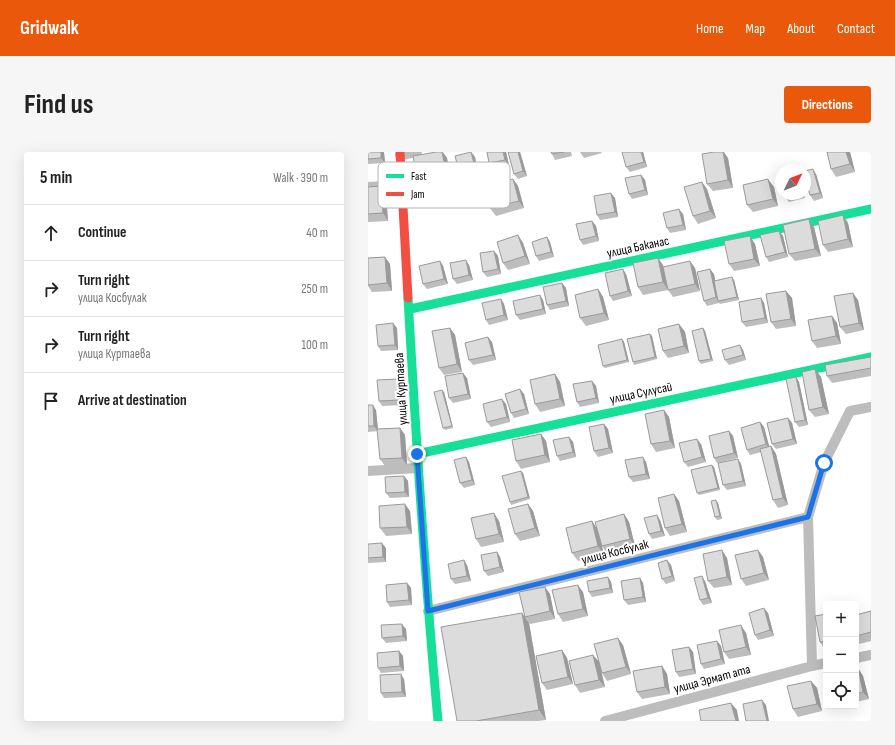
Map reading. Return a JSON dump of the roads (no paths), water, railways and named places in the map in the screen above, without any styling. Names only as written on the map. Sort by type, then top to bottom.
[{"type":"street","points":[[400,153],[417,152]]},
{"type":"street","points":[[368,186],[378,186]]},
{"type":"street","name":"улица Куртаева","points":[[403,208],[410,309],[417,454],[428,611],[438,721]]},
{"type":"street","name":"улица Баканас","points":[[410,309],[871,209]]},
{"type":"street","name":"улица Сулусай","points":[[417,454],[871,357]]},
{"type":"street","points":[[812,666],[808,517],[824,463],[850,411],[871,407]]},
{"type":"street","points":[[368,471],[418,468]]},
{"type":"street","name":"улица Косбулак","points":[[428,611],[808,517]]},
{"type":"street","points":[[859,657],[871,655]]},
{"type":"street","name":"улица Эрмат ата","points":[[605,721],[823,664]]}]
